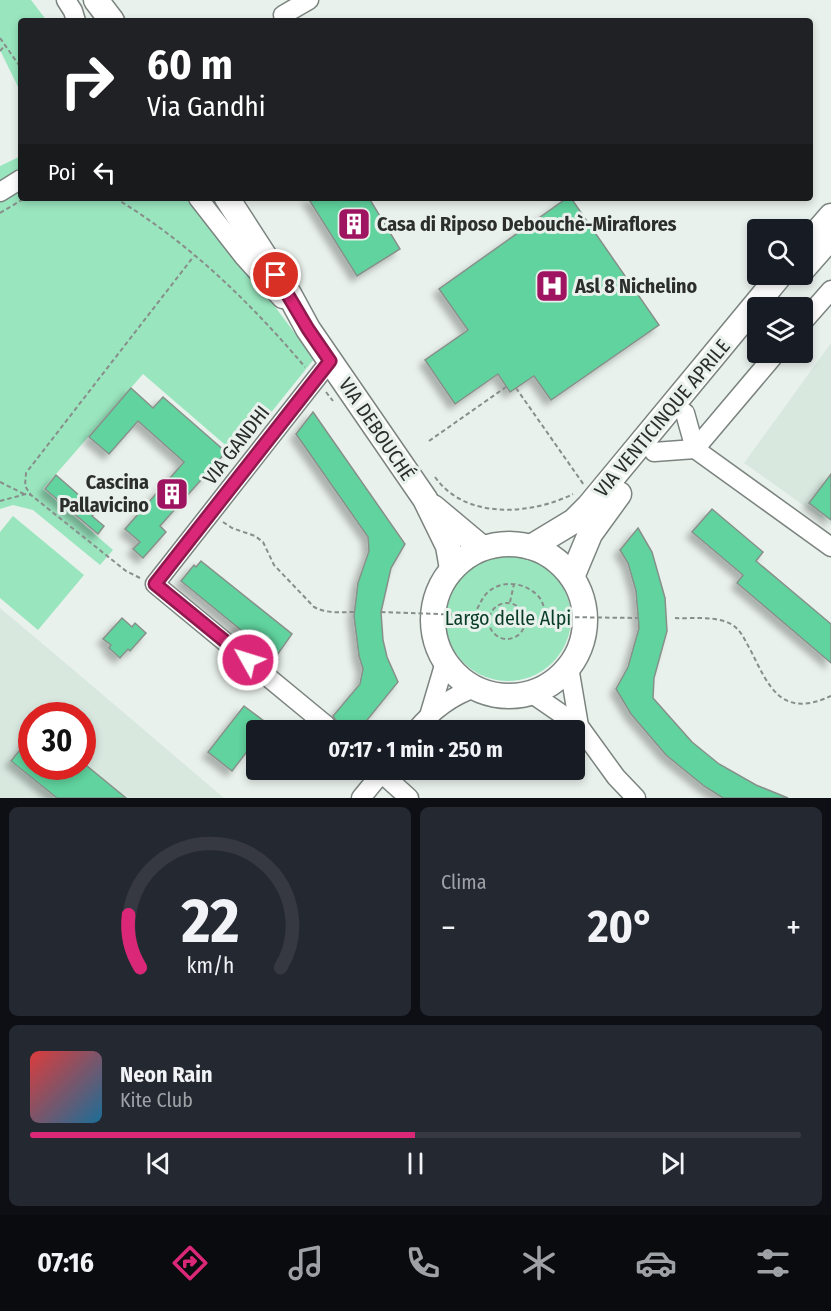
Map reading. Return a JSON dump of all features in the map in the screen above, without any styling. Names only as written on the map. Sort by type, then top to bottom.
[{"type":"main road","points":[[79,0],[90,18]]},
{"type":"main road","points":[[96,0],[110,18]]},
{"type":"main road","name":"VIA DEBOUCHÉ","points":[[216,201],[282,299],[308,329]]},
{"type":"main road","name":"VIA DEBOUCHÉ","points":[[229,201],[289,294],[308,329],[323,370],[425,499],[482,548]]},
{"type":"main road","points":[[813,236],[831,216]]},
{"type":"main road","points":[[813,257],[831,237]]},
{"type":"main road","name":"VIA VENTICINQUE APRILE","points":[[531,547],[574,521],[589,507],[772,285]]},
{"type":"main road","points":[[781,297],[790,285]]},
{"type":"main road","name":"VIA VENTICINQUE APRILE","points":[[572,577],[590,534],[747,338]]},
{"type":"main road","name":"VIA DEBOUCHÉ","points":[[425,499],[448,546],[452,569]]},
{"type":"main road","points":[[511,544],[531,547],[553,557],[572,577],[581,596],[585,621],[581,645],[568,667],[552,683],[531,693],[506,696],[482,691],[460,679],[445,662],[435,638],[433,613],[439,590],[452,569],[471,552],[511,544]]},
{"type":"street","points":[[66,0],[74,11],[75,18]]},
{"type":"street","points":[[282,18],[309,0]]},
{"type":"street","points":[[0,192],[18,181]]},
{"type":"street","points":[[200,201],[244,257],[282,299]]},
{"type":"street","points":[[813,310],[831,290]]},
{"type":"street","points":[[768,363],[695,448],[831,547]]},
{"type":"street","name":"VIA GANDHI","points":[[155,584],[323,370]]},
{"type":"street","name":"VIA VENTICINQUE APRILE","points":[[654,452],[695,448],[686,413]]},
{"type":"street","points":[[155,584],[320,720]]},
{"type":"street","points":[[429,716],[445,662]]},
{"type":"street","points":[[568,667],[578,720]]},
{"type":"street","points":[[426,720],[453,698],[476,688]]},
{"type":"street","points":[[531,693],[570,720]]},
{"type":"street","points":[[585,734],[616,777],[636,798]]},
{"type":"street","points":[[361,798],[374,780]]},
{"type":"street","points":[[390,780],[409,798]]},
{"type":"path","points":[[0,38],[18,64]]},
{"type":"path","points":[[0,51],[5,45]]},
{"type":"path","points":[[0,213],[20,201]]},
{"type":"path","points":[[120,201],[168,232],[261,319],[323,370],[334,402]]},
{"type":"path","points":[[155,584],[126,571],[31,495],[25,486],[26,474],[194,256]]},
{"type":"path","points":[[429,441],[506,387]]},
{"type":"path","points":[[432,473],[438,482],[454,495],[473,504],[500,510],[545,504],[586,487],[516,388]]},
{"type":"path","points":[[0,482],[31,495]]},
{"type":"path","points":[[0,501],[26,494]]},
{"type":"path","points":[[211,513],[232,528],[255,536],[263,542],[274,565],[314,607],[321,611],[355,612]]},
{"type":"path","points":[[510,603],[514,584]]},
{"type":"path","points":[[381,612],[474,614],[489,591],[502,585],[514,584],[528,588],[540,598],[550,618],[638,618]]},
{"type":"path","points":[[510,603],[519,607],[524,614],[525,624],[522,632],[514,638],[505,639],[496,635],[490,628],[489,619],[493,610],[501,604],[510,603]]},
{"type":"path","points":[[675,618],[713,620],[733,625],[742,635],[772,690],[787,700],[804,704],[831,696]]},
{"type":"shaded area","points":[[831,343],[831,525],[744,463]]},
{"type":"shaded area","points":[[0,608],[224,798],[0,798]]},
{"type":"green space","points":[[0,0],[31,0],[45,18],[18,18],[18,87],[0,50]]},
{"type":"green space","points":[[18,157],[18,172],[0,182],[0,166]]},
{"type":"green space","points":[[18,189],[18,201],[196,201],[314,359],[237,455],[143,374],[43,489],[113,550],[100,565],[33,510],[13,505],[0,509],[0,200]]},
{"type":"green space","points":[[13,516],[84,575],[38,630],[0,598],[0,532]]},
{"type":"green space","name":"Largo delle Alpi","points":[[508,555],[532,560],[552,574],[566,594],[571,618],[566,642],[552,662],[532,676],[508,681],[484,676],[464,662],[450,642],[445,618],[450,594],[464,574],[484,560]]},
{"type":"building","name":"Casa di Riposo Debouchè-Miraflores","points":[[310,201],[371,201],[400,249],[357,276]]},
{"type":"building","name":"Asl 8 Nichelino","points":[[563,201],[573,201],[659,325],[551,400],[534,376],[510,392],[498,374],[455,404],[425,360],[468,330],[439,289]]},
{"type":"building","name":"Cascina Pallavicino","points":[[131,388],[153,408],[163,397],[226,452],[160,526],[166,532],[143,558],[133,549],[140,542],[125,529],[184,462],[138,421],[109,454],[89,437]]},
{"type":"building","points":[[313,412],[405,544],[391,568],[381,612],[387,657],[398,682],[367,720],[336,720],[333,716],[360,684],[363,669],[354,616],[358,583],[369,551],[368,537],[296,434]]},
{"type":"building","points":[[831,474],[831,520],[809,503]]},
{"type":"building","points":[[56,475],[97,511],[92,516],[104,526],[98,534],[45,489]]},
{"type":"building","points":[[712,509],[763,552],[756,561],[831,624],[831,663],[737,583],[743,575],[692,532]]},
{"type":"building","points":[[638,528],[652,552],[665,598],[667,631],[654,678],[653,698],[692,742],[719,764],[756,785],[788,798],[723,798],[704,786],[666,755],[631,714],[616,689],[628,667],[639,628],[636,591],[628,563],[620,550]]},
{"type":"building","points":[[201,561],[292,634],[275,658],[181,581],[194,565],[196,567]]},
{"type":"building","points":[[122,618],[132,627],[135,623],[146,633],[130,651],[128,649],[120,658],[109,648],[111,645],[103,639]]},
{"type":"building","points":[[244,706],[263,720],[246,720],[246,753],[232,771],[208,752]]},
{"type":"building","points":[[18,752],[18,767],[11,761]]},
{"type":"building","points":[[96,773],[126,798],[57,798],[35,780],[96,780]]},
{"type":"place","name":"Casa di Riposo Debouchè-Miraflores","points":[[354,224]]},
{"type":"place","name":"Asl 8 Nichelino","points":[[552,286]]},
{"type":"place","name":"Cascina Pallavicino","points":[[172,494]]},
{"type":"route","points":[[248,660],[155,584],[330,361],[276,275]]}]
